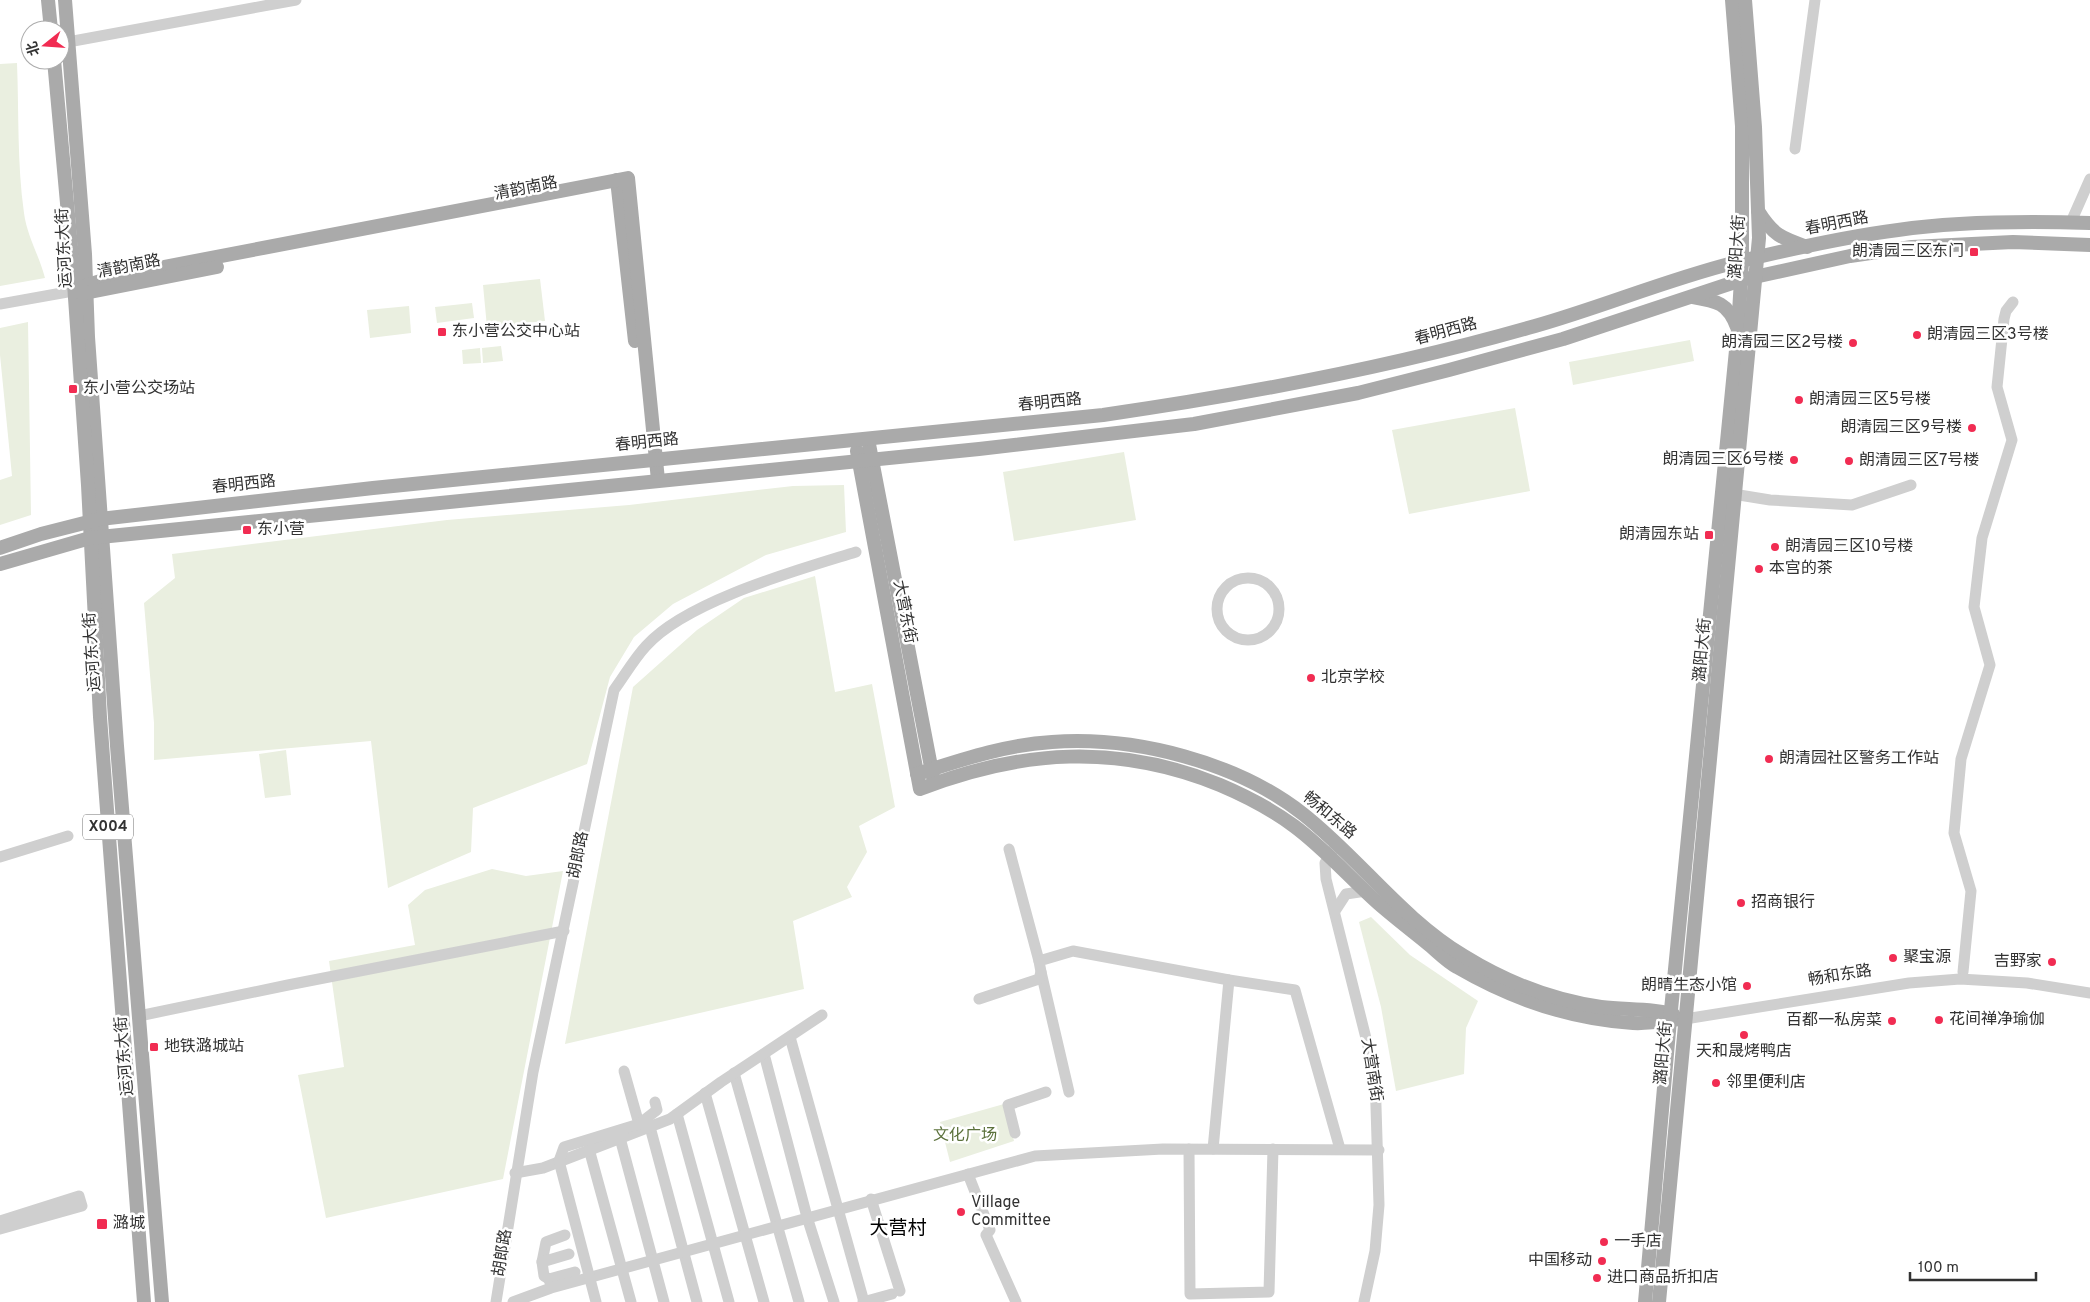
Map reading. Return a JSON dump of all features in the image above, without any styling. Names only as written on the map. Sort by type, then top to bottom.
[{"type":"main road","points":[[48,0],[50,20]]},
{"type":"main road","name":"运河东大街","points":[[65,0],[66,20]]},
{"type":"main road","name":"潞阳大街","points":[[1659,1302],[1734,494],[1748,279],[1749,260],[1742,126],[1732,0]]},
{"type":"main road","name":"潞阳大街","points":[[1745,0],[1755,127],[1759,238],[1749,260]]},
{"type":"main road","name":"运河东大街","points":[[70,67],[85,254],[81,289]]},
{"type":"main road","name":"运河东大街","points":[[55,70],[81,289],[96,537],[102,736],[144,1302]]},
{"type":"main road","name":"清韵南路","points":[[81,289],[117,276],[622,185],[654,480]]},
{"type":"main road","points":[[1758,211],[1769,228],[1777,236],[1808,248]]},
{"type":"main road","name":"春明西路","points":[[0,548],[95,520],[652,460],[1103,415],[1285,386],[1391,364],[1536,326],[1703,272],[1749,260],[1896,230],[1967,223],[2090,223]]},
{"type":"main road","name":"春明西路","points":[[0,564],[96,537],[979,449],[1194,424],[1358,393],[1562,339],[1748,279],[1850,256],[1912,247],[2013,242],[2090,245]]},
{"type":"main road","points":[[1675,302],[1684,291],[1706,285],[1708,279],[1703,272]]},
{"type":"main road","name":"潞阳大街","points":[[1645,1302],[1670,1017],[1738,330],[1748,279]]},
{"type":"main road","points":[[1690,297],[1711,300],[1730,310],[1738,330]]},
{"type":"main road","name":"大营东街","points":[[862,440],[920,789]]},
{"type":"main road","name":"大营东街","points":[[865,459],[933,777]]},
{"type":"main road","name":"运河东大街","points":[[96,537],[139,1016],[162,1302]]},
{"type":"main road","name":"畅和东路","points":[[917,774],[933,777],[962,773],[1005,763],[1081,755],[1133,759],[1197,776],[1249,797],[1333,851],[1419,923],[1462,955],[1513,983],[1555,997],[1685,1019]]},
{"type":"main road","name":"畅和东路","points":[[920,789],[933,777]]},
{"type":"main road","name":"畅和东路","points":[[1333,851],[1366,891],[1456,966],[1518,997],[1580,1017],[1635,1023],[1670,1017]]},
{"type":"street","points":[[70,42],[296,0]]},
{"type":"street","points":[[1795,149],[1815,0]]},
{"type":"street","points":[[2071,222],[2090,179]]},
{"type":"street","points":[[0,304],[81,289]]},
{"type":"street","points":[[1963,972],[1971,891],[1954,833],[1961,759],[1990,665],[1974,607],[1982,538],[2012,440],[1997,387],[2004,319],[2006,311],[2013,302]]},
{"type":"street","points":[[1734,494],[1770,500],[1852,505],[1911,485]]},
{"type":"street","name":"胡郎路","points":[[496,1302],[515,1173],[533,1072],[614,690],[646,646],[670,626],[697,610],[784,574],[856,552]]},
{"type":"street","points":[[1250,579],[1268,586],[1275,594],[1278,604],[1278,615],[1268,633],[1248,640],[1237,638],[1228,633],[1218,617],[1217,607],[1220,598],[1232,583],[1250,579]]},
{"type":"street","points":[[0,857],[68,836]]},
{"type":"street","points":[[1010,849],[1069,1092]]},
{"type":"street","name":"大营南街","points":[[1333,851],[1325,863],[1326,880],[1375,1074],[1380,1204],[1375,1251],[1364,1302]]},
{"type":"street","points":[[1335,911],[1346,894],[1366,891]]},
{"type":"street","points":[[139,1016],[288,984],[564,931]]},
{"type":"street","points":[[1040,967],[1073,951],[1294,990],[1340,1149]]},
{"type":"street","points":[[979,999],[1038,979],[1040,967]]},
{"type":"street","points":[[1213,1149],[1230,980]]},
{"type":"street","name":"畅和东路","points":[[1685,1019],[1909,983],[1952,980],[2027,983],[2090,994]]},
{"type":"street","points":[[596,1302],[559,1161],[564,1147],[677,1114],[734,1073],[822,1015]]},
{"type":"street","points":[[790,1037],[864,1302],[896,1292],[871,1199]]},
{"type":"street","points":[[764,1054],[807,1217],[834,1302]]},
{"type":"street","points":[[624,1071],[644,1125],[697,1302]]},
{"type":"street","points":[[734,1073],[799,1302]]},
{"type":"street","points":[[1015,1133],[1008,1105],[1046,1092]]},
{"type":"street","points":[[705,1093],[764,1302]]},
{"type":"street","points":[[515,1173],[527,1172],[620,1138],[644,1125],[657,1110],[655,1102]]},
{"type":"street","points":[[677,1114],[729,1302]]},
{"type":"street","points":[[620,1138],[664,1302]]},
{"type":"street","points":[[550,1284],[589,1277],[1035,1156],[1189,1149],[1379,1150]]},
{"type":"street","points":[[1189,1149],[1190,1294],[1269,1292],[1272,1149]]},
{"type":"street","points":[[589,1150],[631,1302]]},
{"type":"street","points":[[968,1174],[990,1230],[986,1235],[1016,1302]]},
{"type":"street","points":[[0,1221],[79,1196],[82,1206],[0,1229]]},
{"type":"street","points":[[550,1284],[544,1276],[542,1262],[546,1242],[565,1235]]},
{"type":"street","points":[[542,1262],[570,1254]]},
{"type":"street","points":[[514,1302],[575,1272]]},
{"type":"green space","points":[[17,63],[19,157],[24,213],[45,278],[0,286],[0,64]]},
{"type":"green space","points":[[540,279],[545,321],[487,327],[483,285]]},
{"type":"green space","points":[[472,303],[474,318],[437,323],[435,307]]},
{"type":"green space","points":[[409,306],[411,333],[370,338],[367,310]]},
{"type":"green space","points":[[28,322],[31,515],[0,525],[0,480],[12,476],[0,355],[0,328]]},
{"type":"green space","points":[[1690,340],[1694,361],[1573,385],[1569,362]]},
{"type":"green space","points":[[501,346],[503,361],[483,363],[482,348]]},
{"type":"green space","points":[[480,348],[481,363],[463,364],[462,350]]},
{"type":"green space","points":[[1515,408],[1530,491],[1409,514],[1392,430]]},
{"type":"green space","points":[[1124,452],[1136,520],[1014,541],[1003,472]]},
{"type":"green space","points":[[844,485],[846,532],[766,555],[673,604],[634,637],[610,677],[587,764],[473,808],[471,852],[388,888],[371,741],[154,760],[154,723],[144,603],[175,578],[172,554],[447,520],[629,505],[793,486]]},
{"type":"green space","points":[[815,576],[835,692],[872,684],[895,807],[859,826],[867,852],[847,887],[852,897],[793,921],[804,989],[565,1044],[633,687],[697,630],[744,598]]},
{"type":"green space","points":[[286,750],[291,795],[265,798],[259,754]]},
{"type":"green space","points":[[492,869],[526,876],[563,871],[503,1179],[326,1218],[298,1075],[344,1067],[329,961],[415,945],[408,905],[425,890]]},
{"type":"green space","points":[[1371,917],[1410,955],[1478,1001],[1466,1028],[1464,1074],[1396,1091],[1381,1007],[1359,922]]},
{"type":"green space","name":"文化广场","points":[[1004,1104],[1014,1141],[950,1162],[940,1122]]},
{"type":"place","name":"朗清园三区东门","points":[[1974,252]]},
{"type":"place","name":"东小营公交中心站","points":[[442,332]]},
{"type":"place","name":"朗清园三区3号楼","points":[[1917,335]]},
{"type":"place","name":"朗清园三区2号楼","points":[[1853,343]]},
{"type":"place","name":"东小营公交场站","points":[[73,389]]},
{"type":"place","name":"朗清园三区5号楼","points":[[1799,400]]},
{"type":"place","name":"朗清园三区9号楼","points":[[1972,428]]},
{"type":"place","name":"朗清园三区6号楼","points":[[1794,460]]},
{"type":"place","name":"朗清园三区7号楼","points":[[1849,461]]},
{"type":"place","name":"东小营","points":[[247,530]]},
{"type":"place","name":"朗清园东站","points":[[1709,535]]},
{"type":"place","name":"朗清园三区10号楼","points":[[1775,547]]},
{"type":"place","name":"本宫的茶","points":[[1759,569]]},
{"type":"place","name":"北京学校","points":[[1311,678]]},
{"type":"place","name":"朗清园社区警务工作站","points":[[1769,759]]},
{"type":"place","name":"招商银行","points":[[1741,903]]},
{"type":"place","name":"聚宝源","points":[[1893,958]]},
{"type":"place","name":"吉野家","points":[[2052,962]]},
{"type":"place","name":"朗晴生态小馆","points":[[1747,986]]},
{"type":"place","name":"花间禅净瑜伽","points":[[1939,1020]]},
{"type":"place","name":"百都一私房菜","points":[[1892,1021]]},
{"type":"place","name":"天和晟烤鸭店","points":[[1744,1035]]},
{"type":"place","name":"地铁潞城站","points":[[154,1047]]},
{"type":"place","name":"邻里便利店","points":[[1716,1083]]},
{"type":"place","name":"Village Committee","points":[[961,1212]]},
{"type":"place","name":"潞城","points":[[102,1224]]},
{"type":"place","name":"一手店","points":[[1604,1242]]},
{"type":"place","name":"中国移动","points":[[1602,1261]]},
{"type":"place","name":"进口商品折扣店","points":[[1597,1278]]},
{"type":"district","name":"大营村","points":[[898,1229]]}]
